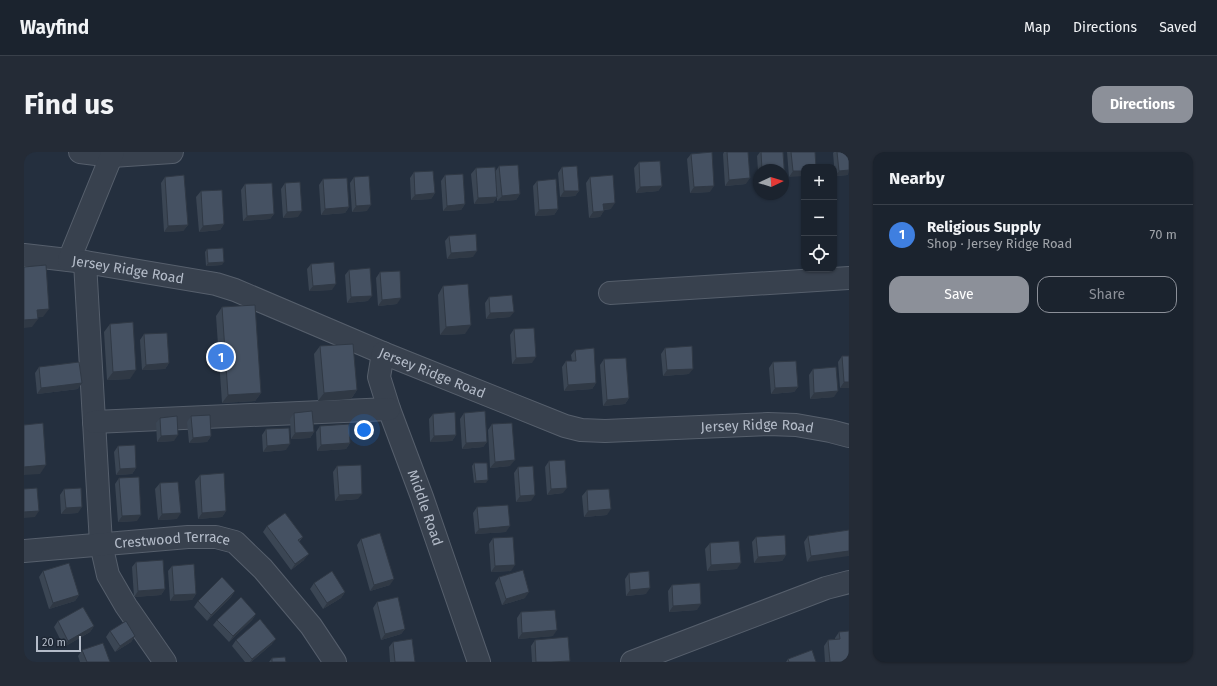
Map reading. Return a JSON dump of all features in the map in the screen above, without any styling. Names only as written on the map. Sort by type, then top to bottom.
[{"type":"street","points":[[80,152],[172,152]]},
{"type":"street","points":[[114,153],[77,261],[94,422],[101,544],[108,575],[126,606],[165,662]]},
{"type":"street","name":"Jersey Ridge Road","points":[[24,255],[77,261],[216,284],[236,290],[383,353],[564,426],[581,430],[605,431],[768,424],[796,425],[849,436]]},
{"type":"street","points":[[610,293],[849,278]]},
{"type":"street","name":"Middle Road","points":[[383,353],[379,377],[479,662]]},
{"type":"street","points":[[94,422],[389,409]]},
{"type":"street","name":"Crestwood Terrace","points":[[24,551],[188,537],[216,537],[235,542],[263,569],[311,626],[335,662]]},
{"type":"street","points":[[632,662],[826,588],[849,582]]},
{"type":"building","points":[[712,152],[714,186],[694,187],[691,154]]},
{"type":"building","points":[[727,152],[748,152],[750,178],[729,180]]},
{"type":"building","points":[[761,152],[783,152],[784,164],[762,164]]},
{"type":"building","points":[[791,152],[815,152],[816,164],[801,164],[801,171],[793,171]]},
{"type":"building","points":[[837,152],[849,152],[849,170],[839,171]]},
{"type":"building","points":[[660,161],[662,186],[640,187],[639,162]]},
{"type":"building","points":[[518,165],[520,194],[502,196],[499,166]]},
{"type":"building","points":[[577,166],[579,191],[564,191],[562,167]]},
{"type":"building","points":[[495,167],[497,197],[478,198],[476,168]]},
{"type":"building","points":[[433,171],[435,193],[415,195],[414,172]]},
{"type":"building","points":[[463,174],[465,204],[447,206],[445,175]]},
{"type":"building","points":[[184,175],[188,225],[168,226],[165,177]]},
{"type":"building","points":[[613,175],[615,203],[603,204],[604,211],[593,212],[590,177]]},
{"type":"building","points":[[369,176],[371,205],[356,206],[354,177]]},
{"type":"building","points":[[347,178],[349,207],[325,209],[323,179]]},
{"type":"building","points":[[556,179],[558,209],[539,210],[537,181]]},
{"type":"building","points":[[300,182],[302,211],[287,212],[285,183]]},
{"type":"building","points":[[272,183],[274,214],[247,216],[245,184]]},
{"type":"building","points":[[222,190],[224,224],[203,226],[201,191]]},
{"type":"building","points":[[476,234],[477,251],[451,253],[449,236]]},
{"type":"building","points":[[223,248],[224,262],[208,263],[207,249]]},
{"type":"building","points":[[334,262],[336,284],[313,286],[311,264]]},
{"type":"building","points":[[46,265],[49,309],[37,310],[38,319],[24,320],[24,267]]},
{"type":"building","points":[[370,268],[372,296],[351,297],[349,270]]},
{"type":"building","points":[[400,271],[401,298],[382,300],[380,272]]},
{"type":"building","points":[[468,284],[471,325],[446,327],[443,286]]},
{"type":"building","points":[[512,295],[514,312],[490,313],[489,297]]},
{"type":"building","points":[[255,305],[261,393],[228,395],[222,307]]},
{"type":"building","points":[[133,322],[136,370],[113,372],[110,324]]},
{"type":"building","points":[[534,328],[536,357],[516,358],[514,329]]},
{"type":"building","points":[[167,333],[169,363],[146,365],[144,334]]},
{"type":"building","points":[[353,344],[357,390],[324,393],[320,346]]},
{"type":"building","points":[[692,346],[693,369],[667,370],[665,348]]},
{"type":"building","points":[[594,348],[596,383],[568,385],[566,361],[576,361],[575,350]]},
{"type":"building","points":[[842,356],[849,356],[849,382],[844,382]]},
{"type":"building","points":[[626,358],[629,398],[607,400],[604,359]]},
{"type":"building","points":[[796,361],[798,387],[775,388],[773,362]]},
{"type":"building","points":[[79,362],[82,383],[41,388],[39,367]]},
{"type":"building","points":[[836,367],[838,391],[814,393],[813,369]]},
{"type":"building","points":[[312,411],[314,432],[295,433],[294,413]]},
{"type":"building","points":[[485,411],[487,442],[466,443],[464,413]]},
{"type":"building","points":[[455,412],[456,435],[434,436],[433,414]]},
{"type":"building","points":[[210,415],[211,436],[193,438],[191,416]]},
{"type":"building","points":[[177,416],[178,435],[161,436],[160,418]]},
{"type":"building","points":[[43,423],[46,465],[24,467],[24,425]]},
{"type":"building","points":[[512,423],[515,460],[495,462],[492,424]]},
{"type":"building","points":[[349,424],[350,443],[321,445],[320,426]]},
{"type":"building","points":[[289,428],[290,444],[267,446],[266,429]]},
{"type":"building","points":[[135,445],[136,468],[120,469],[118,446]]},
{"type":"building","points":[[565,460],[567,488],[551,489],[549,461]]},
{"type":"building","points":[[474,463],[487,463],[488,480],[476,481]]},
{"type":"building","points":[[361,465],[362,494],[339,495],[337,466]]},
{"type":"building","points":[[533,466],[535,495],[520,496],[518,467]]},
{"type":"building","points":[[224,473],[226,511],[202,513],[200,475]]},
{"type":"building","points":[[139,477],[141,515],[122,516],[119,478]]},
{"type":"building","points":[[178,482],[181,513],[162,514],[160,483]]},
{"type":"building","points":[[37,488],[39,511],[24,512],[24,489]]},
{"type":"building","points":[[81,488],[82,507],[66,508],[64,489]]},
{"type":"building","points":[[609,489],[611,509],[588,511],[587,490]]},
{"type":"building","points":[[508,505],[510,526],[479,529],[477,507]]},
{"type":"building","points":[[285,513],[303,537],[298,540],[309,554],[295,564],[267,526]]},
{"type":"building","points":[[849,530],[849,551],[811,556],[808,536]]},
{"type":"building","points":[[380,533],[394,579],[374,585],[361,539]]},
{"type":"building","points":[[785,535],[786,555],[758,557],[756,537]]},
{"type":"building","points":[[513,537],[515,565],[495,566],[493,538]]},
{"type":"building","points":[[739,541],[741,563],[711,565],[710,543]]},
{"type":"building","points":[[163,560],[165,589],[138,591],[136,562]]},
{"type":"building","points":[[69,563],[79,595],[53,603],[43,571]]},
{"type":"building","points":[[194,564],[196,594],[174,595],[172,566]]},
{"type":"building","points":[[523,570],[529,592],[506,599],[499,577]]},
{"type":"building","points":[[332,571],[345,592],[327,603],[314,583]]},
{"type":"building","points":[[649,571],[650,588],[630,590],[629,573]]},
{"type":"building","points":[[222,577],[235,591],[211,615],[198,601]]},
{"type":"building","points":[[700,583],[701,604],[673,606],[672,585]]},
{"type":"building","points":[[241,597],[256,614],[233,636],[217,620]]},
{"type":"building","points":[[398,597],[405,629],[385,634],[377,602]]},
{"type":"building","points":[[83,607],[94,626],[68,641],[58,621]]},
{"type":"building","points":[[555,610],[557,630],[522,633],[521,612]]},
{"type":"building","points":[[260,619],[276,639],[252,659],[236,640]]},
{"type":"building","points":[[126,621],[135,636],[120,646],[110,631]]},
{"type":"building","points":[[849,631],[849,662],[830,662],[828,640],[840,639],[839,632]]},
{"type":"building","points":[[568,637],[570,661],[536,662],[535,640]]},
{"type":"building","points":[[412,639],[415,662],[395,662],[393,642]]},
{"type":"building","points":[[103,643],[110,662],[87,662],[82,650]]},
{"type":"building","points":[[812,650],[816,662],[789,662],[788,659]]},
{"type":"building","points":[[285,657],[286,662],[272,662],[272,658]]},
{"type":"place","name":"Religious Supply","points":[[221,357]]}]
